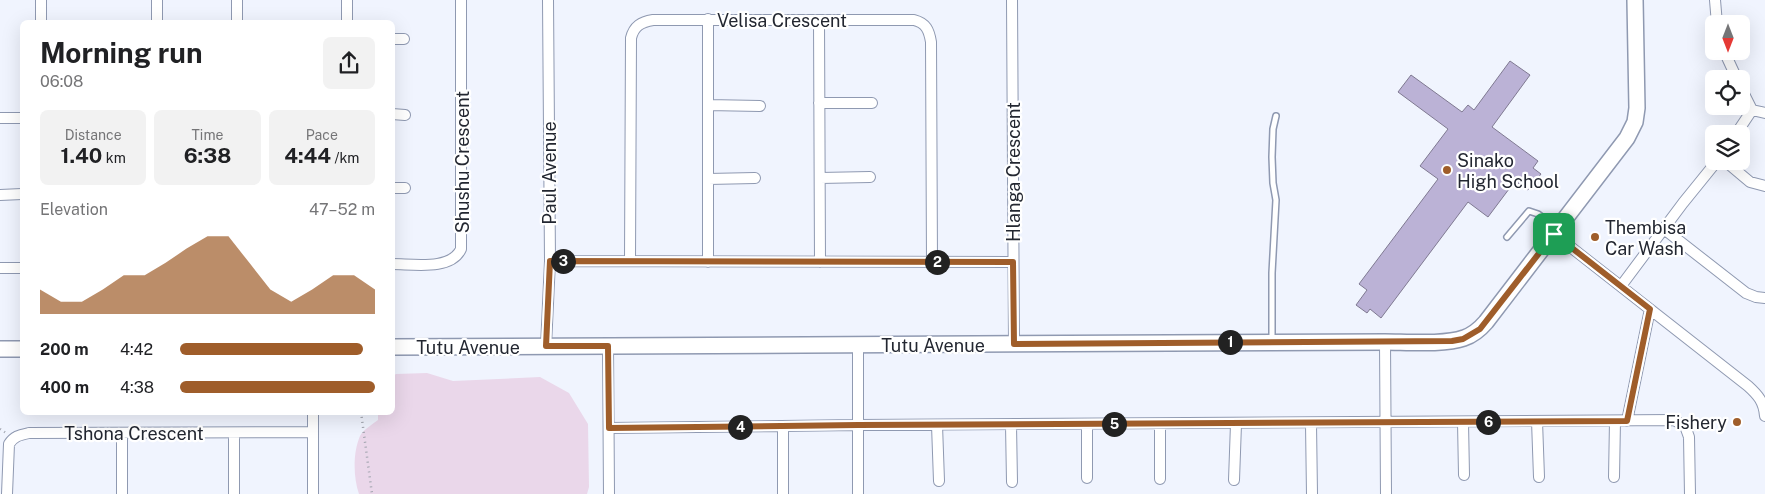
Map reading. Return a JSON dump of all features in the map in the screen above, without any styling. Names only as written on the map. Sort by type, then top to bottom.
[{"type":"street","points":[[41,0],[41,20]]},
{"type":"street","points":[[157,0],[157,20]]},
{"type":"street","points":[[236,0],[236,20]]},
{"type":"street","points":[[347,0],[347,20]]},
{"type":"street","name":"Shushu Crescent","points":[[395,264],[444,263],[457,256],[461,249],[461,0]]},
{"type":"street","name":"Paul Avenue","points":[[546,346],[550,261],[548,0]]},
{"type":"street","name":"Hlanga Crescent","points":[[1012,0],[1014,344]]},
{"type":"street","name":"Tutu Avenue","points":[[395,347],[1384,342],[1452,341],[1463,339],[1471,335],[1486,322],[1627,138],[1635,122],[1637,108],[1635,0]]},
{"type":"street","points":[[1715,0],[1716,15]]},
{"type":"street","points":[[708,19],[708,262]]},
{"type":"street","name":"Velisa Crescent","points":[[630,261],[630,38],[637,26],[648,21],[708,19],[914,20],[920,22],[928,29],[931,42],[932,262]]},
{"type":"street","points":[[819,20],[820,262]]},
{"type":"street","points":[[395,39],[404,39]]},
{"type":"street","points":[[820,103],[872,103]]},
{"type":"street","points":[[708,105],[760,106]]},
{"type":"street","points":[[1750,106],[1752,110]]},
{"type":"street","points":[[1752,110],[1765,113]]},
{"type":"street","points":[[1742,125],[1752,110]]},
{"type":"street","points":[[395,114],[405,115]]},
{"type":"street","points":[[0,118],[20,118]]},
{"type":"street","points":[[1621,286],[1710,170]]},
{"type":"street","points":[[1736,170],[1750,182],[1765,186]]},
{"type":"street","points":[[820,178],[870,177]]},
{"type":"street","points":[[708,178],[755,178]]},
{"type":"street","points":[[395,188],[405,188]]},
{"type":"street","points":[[0,194],[20,194]]},
{"type":"street","points":[[1664,229],[1746,293],[1765,298]]},
{"type":"street","points":[[1556,231],[1621,286],[1753,390],[1762,403],[1765,416]]},
{"type":"street","points":[[550,261],[1013,262]]},
{"type":"street","points":[[0,268],[20,268]]},
{"type":"street","points":[[1627,421],[1650,309]]},
{"type":"street","points":[[1384,342],[1386,494]]},
{"type":"street","points":[[858,345],[858,494]]},
{"type":"street","points":[[608,346],[609,494]]},
{"type":"street","points":[[0,349],[20,349]]},
{"type":"street","points":[[312,415],[313,494]]},
{"type":"street","points":[[609,428],[1674,420],[1685,426],[1690,437],[1690,494]]},
{"type":"street","points":[[1614,477],[1615,421]]},
{"type":"street","points":[[1463,422],[1464,475]]},
{"type":"street","points":[[1537,422],[1539,477]]},
{"type":"street","points":[[1087,424],[1087,478]]},
{"type":"street","points":[[1160,424],[1160,479]]},
{"type":"street","points":[[1234,480],[1236,424]]},
{"type":"street","points":[[1312,424],[1312,494]]},
{"type":"street","points":[[937,425],[939,481]]},
{"type":"street","points":[[1011,425],[1012,482]]},
{"type":"street","points":[[783,426],[783,494]]},
{"type":"street","name":"Tshona Crescent","points":[[5,489],[9,444],[13,438],[29,433],[313,432]]},
{"type":"street","points":[[234,433],[234,494]]},
{"type":"street","points":[[122,434],[122,494]]},
{"type":"lane","points":[[1272,342],[1272,273],[1276,200],[1272,157],[1273,129],[1276,116]]},
{"type":"lane","points":[[1507,237],[1529,211],[1538,214],[1556,231]]},
{"type":"path","points":[[361,415],[372,494]]},
{"type":"shaded area","points":[[427,373],[453,381],[540,377],[569,393],[588,424],[589,487],[587,494],[359,494],[355,465],[358,442],[363,432],[378,420],[378,415],[395,415],[396,374]]},
{"type":"building","points":[[1510,61],[1530,75],[1492,127],[1538,161],[1533,168],[1541,174],[1528,190],[1515,181],[1488,217],[1468,202],[1381,318],[1370,309],[1367,313],[1356,305],[1367,290],[1359,284],[1438,179],[1420,166],[1448,129],[1398,92],[1411,75],[1462,112],[1468,105],[1474,110]]},
{"type":"place","name":"Sinako High School","points":[[1447,170]]},
{"type":"place","name":"Thembisa Car Wash","points":[[1595,237]]},
{"type":"place","name":"Fishery","points":[[1737,422]]},
{"type":"route","points":[[1554,234],[1650,309],[1627,421],[609,428],[608,346],[546,346],[550,261],[1013,262],[1014,344],[1452,341],[1463,339],[1480,329],[1554,234]]}]
